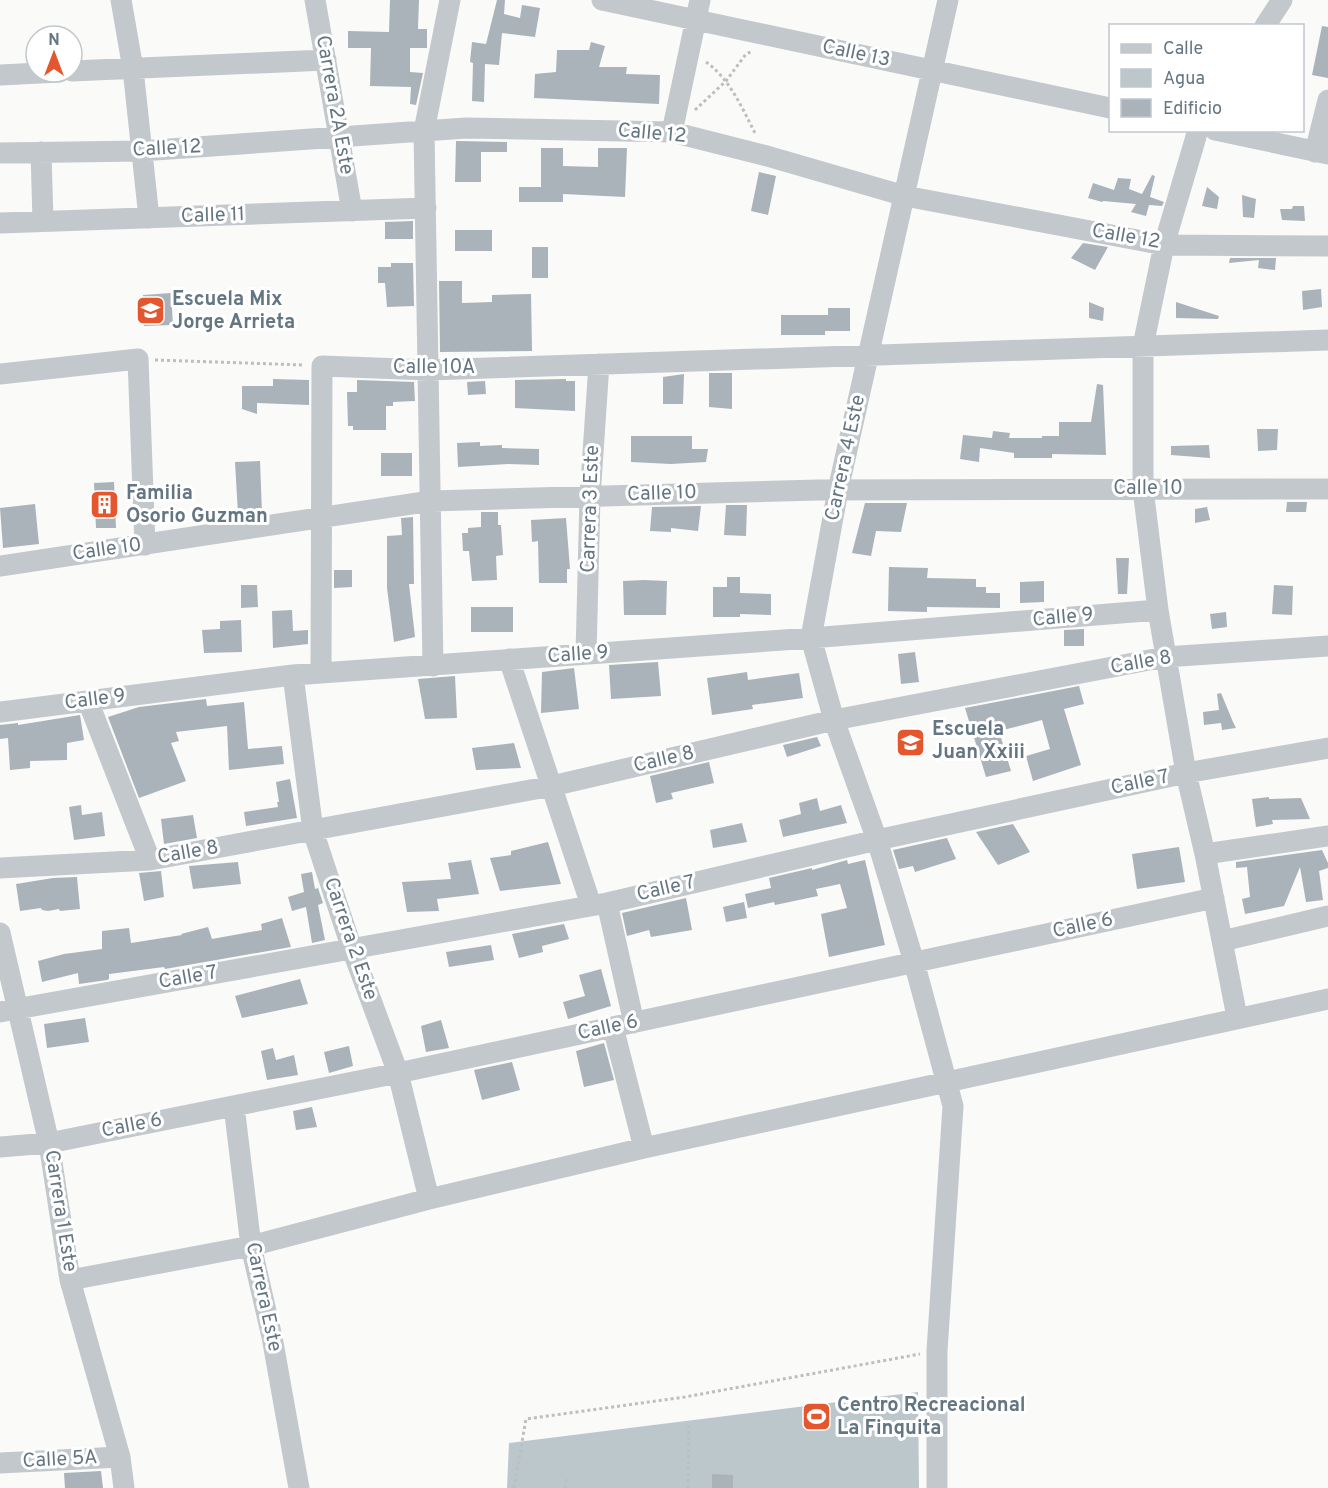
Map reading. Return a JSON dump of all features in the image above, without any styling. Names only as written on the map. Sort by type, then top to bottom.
[{"type":"street","points":[[121,0],[133,69],[149,218]]},
{"type":"street","name":"Carrera 2A Este","points":[[315,0],[352,211]]},
{"type":"street","points":[[434,666],[424,131],[450,0]]},
{"type":"street","name":"Calle 13","points":[[602,0],[698,10],[933,70],[1109,108]]},
{"type":"street","name":"Carrera 4 Este","points":[[938,1488],[937,1351],[953,1114],[914,962],[877,840],[834,720],[811,638],[838,490],[948,0]]},
{"type":"street","points":[[1266,24],[1282,0]]},
{"type":"street","points":[[672,132],[698,10]]},
{"type":"street","points":[[84,71],[326,60]]},
{"type":"street","points":[[0,75],[24,74]]},
{"type":"street","points":[[1224,132],[1321,153],[1328,100]]},
{"type":"street","name":"Calle 12","points":[[0,153],[141,151],[466,128],[672,132],[767,156],[904,196],[1164,245],[1328,246]]},
{"type":"street","points":[[1197,132],[1164,245],[1143,346],[1143,489],[1165,657],[1186,773],[1205,854],[1237,1017]]},
{"type":"street","points":[[41,152],[43,221]]},
{"type":"street","name":"Calle 11","points":[[0,223],[426,208]]},
{"type":"street","name":"Calle 10A","points":[[322,366],[429,370],[1328,340]]},
{"type":"street","points":[[0,374],[138,359],[145,545]]},
{"type":"street","name":"Carrera 3 Este","points":[[586,654],[590,496],[599,364]]},
{"type":"street","points":[[321,673],[322,366]]},
{"type":"street","name":"Calle 10","points":[[0,566],[431,501],[838,490],[1328,489]]},
{"type":"street","name":"Calle 9","points":[[0,712],[293,675],[811,638],[1158,610]]},
{"type":"street","name":"Calle 8","points":[[0,868],[150,860],[552,786],[834,720],[1165,657],[1328,646]]},
{"type":"street","points":[[509,659],[552,786],[599,904],[634,1023]]},
{"type":"street","name":"Carrera 2 Este","points":[[293,675],[313,831],[352,948],[398,1072],[429,1199]]},
{"type":"street","points":[[88,701],[150,860]]},
{"type":"street","name":"Calle 7","points":[[9,1010],[599,904],[877,840],[1186,773],[1328,748]]},
{"type":"street","points":[[1205,854],[1328,836]]},
{"type":"street","name":"Calle 6","points":[[0,1147],[50,1143],[234,1106],[634,1023],[1214,898]]},
{"type":"street","points":[[1222,941],[1328,916]]},
{"type":"street","name":"Carrera 1 Este","points":[[0,933],[9,1010],[50,1143],[70,1280],[120,1457],[124,1488]]},
{"type":"street","points":[[70,1280],[251,1246],[429,1199],[644,1148],[1328,999]]},
{"type":"street","points":[[613,1027],[644,1148]]},
{"type":"street","name":"Carrera Este","points":[[234,1106],[251,1246],[272,1337],[299,1488]]},
{"type":"street","name":"Calle 5A","points":[[0,1463],[120,1457]]},
{"type":"path","points":[[672,132],[726,81],[746,54],[756,50]]},
{"type":"path","points":[[689,51],[718,71],[726,81],[767,156]]},
{"type":"path","points":[[138,359],[322,366]]},
{"type":"path","points":[[514,1488],[526,1419],[686,1396],[937,1351]]},
{"type":"path","points":[[688,1488],[689,1422]]},
{"type":"path","points":[[565,1488],[567,1478]]},
{"type":"water","name":"Centro Recreacional La Finquita","points":[[918,1392],[919,1488],[507,1488],[509,1443]]},
{"type":"building","points":[[390,0],[419,0],[418,29],[427,29],[427,48],[410,48],[410,72],[423,73],[416,105],[410,104],[411,87],[370,86],[371,48],[348,48],[348,31],[389,32]]},
{"type":"building","points":[[497,0],[505,0],[504,14],[520,18],[522,5],[540,8],[535,37],[502,33],[499,65],[485,64],[484,102],[472,101],[473,63],[470,62],[472,42],[486,44]]},
{"type":"building","points":[[1322,26],[1328,27],[1328,78],[1312,75]]},
{"type":"building","points":[[591,42],[605,46],[599,67],[627,67],[626,74],[660,75],[659,104],[534,98],[535,74],[556,72],[557,50],[589,50]]},
{"type":"building","points":[[456,141],[507,142],[507,152],[481,152],[481,182],[455,182]]},
{"type":"building","points":[[541,148],[563,148],[563,166],[598,167],[598,148],[627,148],[625,197],[563,194],[563,202],[519,202],[519,187],[541,187]]},
{"type":"building","points":[[759,172],[776,176],[768,215],[751,211]]},
{"type":"building","points":[[1152,175],[1155,176],[1150,197],[1164,202],[1162,206],[1149,205],[1146,216],[1131,212],[1136,204],[1102,202],[1088,198],[1093,183],[1114,190],[1118,178],[1131,179],[1129,189],[1142,194]]},
{"type":"building","points":[[1207,187],[1219,197],[1217,209],[1202,206]]},
{"type":"building","points":[[1242,195],[1256,199],[1254,218],[1243,217]]},
{"type":"building","points":[[1293,206],[1304,206],[1305,221],[1282,220],[1280,209],[1292,209]]},
{"type":"building","points":[[413,221],[413,239],[385,239],[385,222]]},
{"type":"building","points":[[455,230],[492,230],[492,251],[455,251]]},
{"type":"building","points":[[1083,243],[1108,247],[1095,270],[1071,258]]},
{"type":"building","points":[[532,247],[548,247],[548,278],[532,278]]},
{"type":"building","points":[[1230,258],[1276,258],[1275,270],[1258,268],[1259,260],[1229,263]]},
{"type":"building","points":[[391,263],[413,263],[414,306],[387,307],[385,283],[378,283],[378,267],[391,267]]},
{"type":"building","points":[[439,281],[462,281],[462,303],[492,302],[492,295],[531,294],[532,351],[440,352]]},
{"type":"building","points":[[1321,289],[1322,307],[1303,310],[1302,291]]},
{"type":"building","points":[[171,293],[173,325],[144,326],[143,295]]},
{"type":"building","points":[[1089,302],[1104,308],[1103,321],[1089,318]]},
{"type":"building","points":[[1176,302],[1219,316],[1218,319],[1176,318]]},
{"type":"building","points":[[828,308],[850,308],[850,331],[825,331],[825,335],[781,335],[781,315],[828,315]]},
{"type":"building","points":[[709,373],[732,373],[732,409],[709,407]]},
{"type":"building","points":[[684,374],[683,404],[663,404],[663,377]]},
{"type":"building","points":[[273,379],[309,380],[309,405],[257,403],[257,414],[242,409],[242,386],[273,386]]},
{"type":"building","points":[[566,379],[566,381],[575,381],[575,411],[515,408],[515,380]]},
{"type":"building","points":[[357,380],[414,382],[415,401],[393,402],[393,406],[386,406],[386,430],[353,430],[353,426],[348,426],[347,392],[357,392]]},
{"type":"building","points":[[485,381],[486,394],[468,395],[467,382]]},
{"type":"building","points":[[1097,384],[1103,385],[1106,455],[1052,454],[1052,458],[1014,458],[1014,453],[980,448],[979,462],[960,459],[963,435],[992,438],[993,431],[1010,433],[1009,438],[1042,438],[1042,436],[1059,436],[1059,422],[1091,422]]},
{"type":"building","points":[[1257,429],[1278,429],[1277,450],[1258,451]]},
{"type":"building","points":[[631,436],[692,436],[692,449],[708,449],[706,462],[671,464],[631,462]]},
{"type":"building","points":[[480,442],[480,446],[502,445],[502,448],[539,449],[539,465],[458,467],[457,443]]},
{"type":"building","points":[[1209,445],[1210,458],[1171,455],[1171,446]]},
{"type":"building","points":[[381,453],[412,453],[412,476],[381,476]]},
{"type":"building","points":[[260,461],[262,513],[238,514],[235,462]]},
{"type":"building","name":"Familia Osorio Guzman","points":[[114,482],[116,528],[96,528],[94,483]]},
{"type":"building","points":[[1287,502],[1307,502],[1306,512],[1286,512]]},
{"type":"building","points":[[865,503],[907,503],[901,532],[876,531],[871,556],[852,553]]},
{"type":"building","points":[[35,504],[39,544],[3,548],[0,508]]},
{"type":"building","points":[[726,505],[747,505],[746,536],[724,535]]},
{"type":"building","points":[[701,506],[698,531],[671,528],[671,532],[650,531],[652,507]]},
{"type":"building","points":[[1207,507],[1210,520],[1195,523],[1195,509]]},
{"type":"building","points":[[481,512],[498,512],[503,555],[496,556],[497,580],[472,581],[469,551],[463,551],[462,533],[468,533],[468,528],[481,527]]},
{"type":"building","points":[[413,517],[414,584],[409,584],[415,637],[394,642],[387,588],[387,536],[402,535],[401,518]]},
{"type":"building","points":[[566,518],[570,569],[567,569],[567,583],[539,583],[538,541],[532,542],[531,520]]},
{"type":"building","points":[[1116,558],[1129,558],[1127,594],[1118,594]]},
{"type":"building","points":[[889,567],[928,568],[927,578],[976,579],[976,587],[986,587],[986,593],[1000,593],[1000,608],[927,607],[927,612],[888,611]]},
{"type":"building","points":[[334,570],[352,570],[352,587],[334,588]]},
{"type":"building","points":[[727,577],[740,577],[740,593],[771,594],[771,615],[740,614],[740,617],[713,617],[713,587],[727,587]]},
{"type":"building","points":[[623,581],[667,581],[666,615],[624,615]]},
{"type":"building","points":[[1044,581],[1044,602],[1020,603],[1020,582]]},
{"type":"building","points":[[241,585],[257,585],[258,607],[241,608]]},
{"type":"building","points":[[1274,585],[1293,586],[1292,615],[1272,614]]},
{"type":"building","points":[[471,607],[513,607],[513,632],[471,632]]},
{"type":"building","points":[[292,610],[293,631],[308,630],[308,644],[273,648],[272,611]]},
{"type":"building","points":[[1226,612],[1227,627],[1212,629],[1210,614]]},
{"type":"building","points":[[241,620],[242,652],[204,653],[202,630],[220,629],[220,621]]},
{"type":"building","points":[[1084,629],[1084,646],[1064,646],[1064,630]]},
{"type":"building","points":[[915,652],[919,682],[901,684],[898,654]]},
{"type":"building","points":[[658,662],[661,696],[611,699],[609,665]]},
{"type":"building","points":[[574,668],[579,709],[541,713],[542,672]]},
{"type":"building","points":[[747,672],[748,680],[799,673],[803,698],[752,705],[753,709],[712,715],[707,678]]},
{"type":"building","points":[[455,676],[457,718],[425,719],[418,679]]},
{"type":"building","points":[[1079,686],[1084,704],[1064,709],[1081,765],[1033,781],[1026,756],[1050,749],[1042,720],[999,731],[1011,771],[986,777],[965,708]]},
{"type":"building","points":[[1221,693],[1236,728],[1222,730],[1221,723],[1204,725],[1203,712],[1219,710],[1217,694]]},
{"type":"building","points":[[206,699],[207,706],[244,702],[248,749],[282,746],[284,764],[229,770],[227,726],[176,732],[179,741],[171,743],[186,781],[139,798],[108,717],[139,707]]},
{"type":"building","points":[[80,715],[84,740],[67,743],[67,760],[30,761],[30,768],[10,770],[8,738],[0,739],[0,725],[18,723],[18,725]]},
{"type":"building","points":[[817,737],[821,746],[787,757],[783,745]]},
{"type":"building","points":[[514,743],[521,768],[476,770],[472,748]]},
{"type":"building","points":[[709,762],[714,783],[671,793],[673,799],[656,803],[650,776]]},
{"type":"building","points":[[290,779],[297,818],[246,826],[244,812],[278,807],[276,782]]},
{"type":"building","points":[[1269,797],[1269,799],[1301,798],[1310,819],[1272,820],[1273,824],[1256,827],[1252,799]]},
{"type":"building","points":[[817,798],[820,811],[841,805],[847,823],[783,837],[779,820],[801,814],[799,803]]},
{"type":"building","points":[[81,805],[82,815],[102,812],[105,836],[74,840],[69,807]]},
{"type":"building","points":[[193,815],[197,838],[164,844],[161,819]]},
{"type":"building","points":[[742,823],[747,842],[713,848],[710,830]]},
{"type":"building","points":[[1013,824],[1030,852],[998,865],[976,832]]},
{"type":"building","points":[[947,838],[956,859],[915,872],[913,866],[899,869],[893,850]]},
{"type":"building","points":[[548,842],[561,884],[500,891],[490,858],[511,855],[511,851]]},
{"type":"building","points":[[1179,847],[1185,882],[1137,889],[1132,854]]},
{"type":"building","points":[[1322,850],[1328,863],[1328,868],[1319,871],[1323,900],[1306,902],[1300,867],[1284,906],[1245,914],[1242,899],[1250,897],[1247,867],[1236,868],[1236,862]]},
{"type":"building","points":[[471,860],[479,894],[437,899],[439,911],[407,912],[402,882],[451,879],[448,863]]},
{"type":"building","points":[[847,860],[848,864],[865,860],[885,945],[829,957],[821,914],[847,908],[840,884],[816,889],[818,896],[748,908],[745,894],[771,888],[769,878],[812,868],[812,870]]},
{"type":"building","points":[[238,862],[241,884],[193,889],[189,866]]},
{"type":"building","points":[[161,871],[164,897],[144,901],[139,873]]},
{"type":"building","points":[[312,872],[315,889],[318,888],[323,903],[318,905],[325,940],[312,943],[306,907],[292,911],[288,897],[304,892],[301,874]]},
{"type":"building","points":[[77,877],[80,909],[48,911],[41,908],[20,911],[16,884]]},
{"type":"building","points":[[686,898],[692,930],[651,937],[649,930],[627,936],[622,913]]},
{"type":"building","points":[[744,902],[747,918],[726,922],[723,907]]},
{"type":"building","points":[[282,918],[291,947],[165,969],[164,967],[109,974],[107,980],[79,984],[78,973],[42,982],[38,961],[64,954],[102,949],[102,931],[129,928],[131,943],[182,935],[208,927],[212,939],[262,930],[261,924]]},
{"type":"building","points":[[564,924],[569,939],[542,946],[543,952],[519,958],[512,934]]},
{"type":"building","points":[[491,945],[494,960],[449,967],[446,952]]},
{"type":"building","points":[[601,969],[611,1006],[568,1019],[563,1002],[585,996],[579,975]]},
{"type":"building","points":[[300,979],[308,1004],[242,1018],[235,996]]},
{"type":"building","points":[[85,1018],[89,1042],[47,1048],[44,1024]]},
{"type":"building","points":[[441,1020],[449,1048],[426,1052],[421,1026]]},
{"type":"building","points":[[604,1043],[614,1080],[584,1087],[576,1051]]},
{"type":"building","points":[[349,1046],[353,1066],[329,1073],[324,1052]]},
{"type":"building","points":[[273,1048],[276,1060],[294,1055],[298,1075],[267,1080],[261,1051]]},
{"type":"building","points":[[512,1062],[520,1090],[482,1100],[474,1070]]},
{"type":"building","points":[[312,1107],[317,1127],[296,1130],[293,1111]]},
{"type":"building","points":[[101,1471],[103,1488],[65,1488],[64,1473]]},
{"type":"building","points":[[712,1474],[733,1475],[733,1488],[712,1488]]},
{"type":"place","name":"Escuela Mix Jorge Arrieta","points":[[151,311]]},
{"type":"place","name":"Familia Osorio Guzman","points":[[105,505]]},
{"type":"place","name":"Escuela Juan Xxiii","points":[[911,742]]},
{"type":"place","name":"Centro Recreacional La Finquita","points":[[816,1417]]}]
